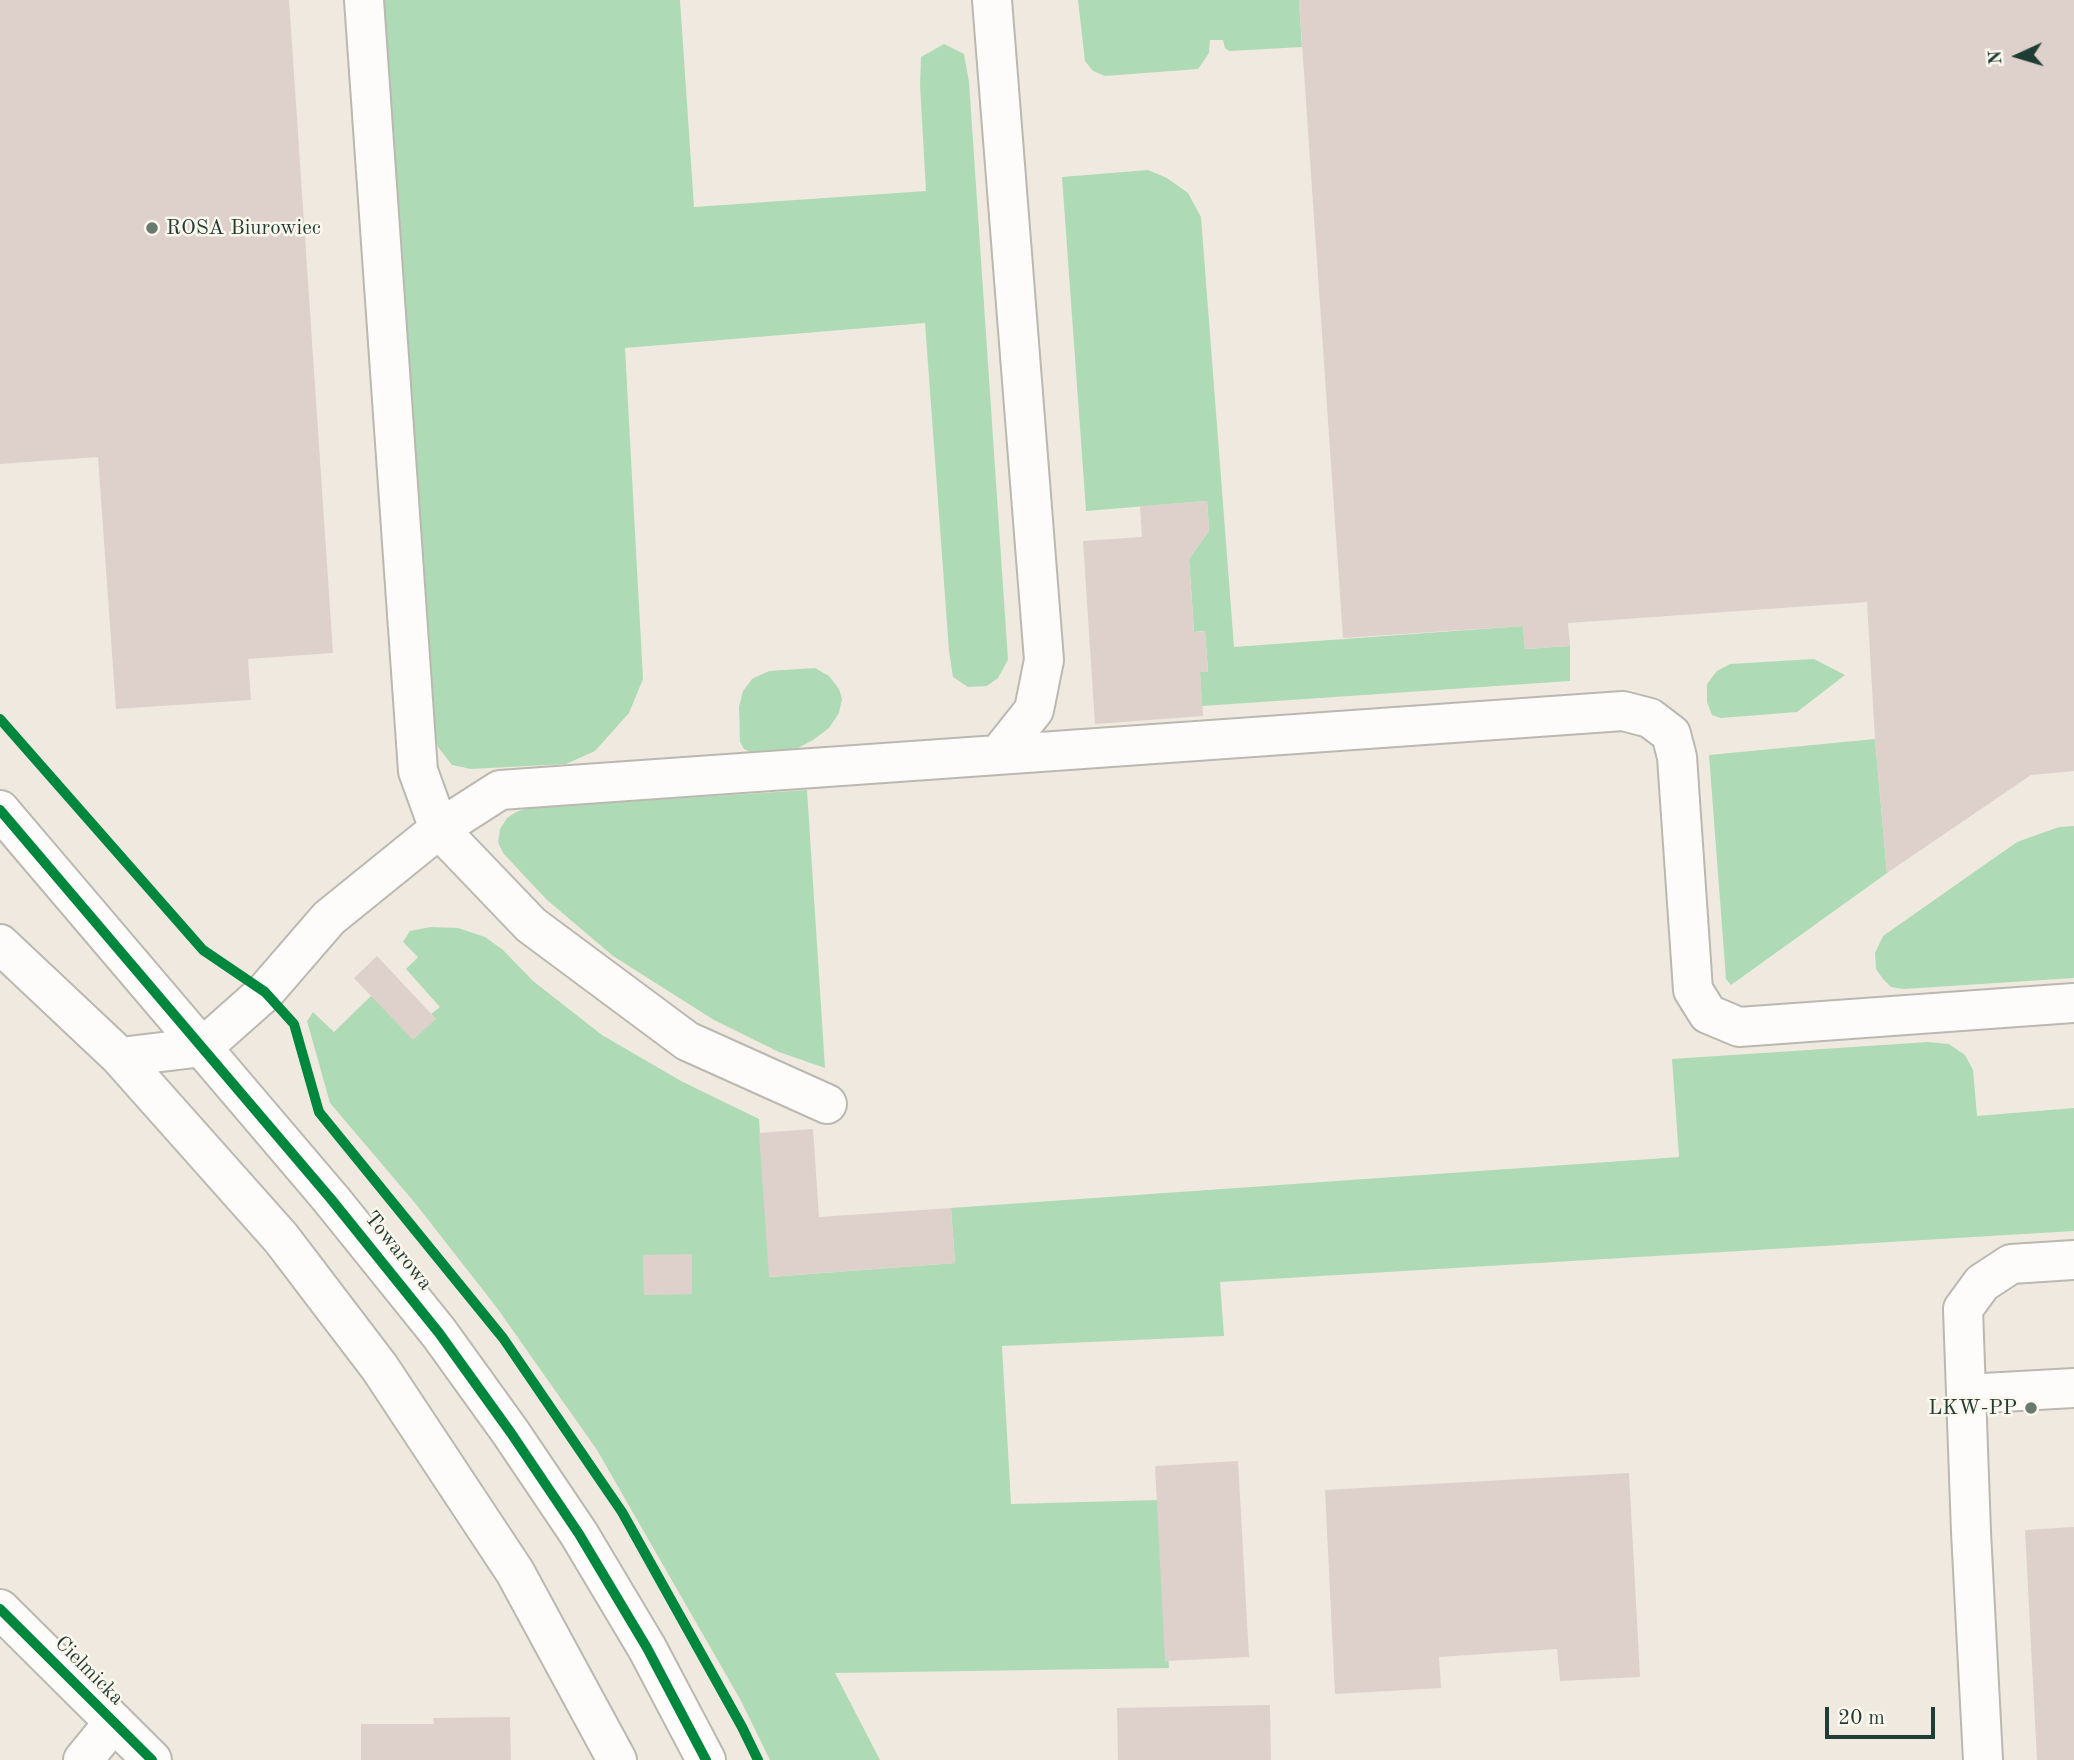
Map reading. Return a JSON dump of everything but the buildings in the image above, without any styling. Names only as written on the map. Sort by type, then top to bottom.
[{"type":"street","points":[[363,0],[418,771],[439,828],[531,925],[687,1041],[827,1104]]},
{"type":"street","points":[[992,0],[1044,660],[1034,710],[999,754]]},
{"type":"street","points":[[120,1057],[203,1047],[265,992],[329,918],[439,828],[500,790],[1623,711],[1650,718],[1671,734],[1677,757],[1693,990],[1708,1014],[1739,1027],[2074,1003]]},
{"type":"street","name":"Towarowa","points":[[0,810],[331,1199],[439,1333],[579,1534],[647,1648],[706,1760]]},
{"type":"street","points":[[0,944],[120,1057],[281,1238],[380,1368],[515,1572],[617,1760]]},
{"type":"street","points":[[1983,1760],[1963,1309],[1982,1283],[2011,1264],[2074,1260]]},
{"type":"street","points":[[1966,1394],[2074,1388]]},
{"type":"street","name":"Cielmicka","points":[[0,1609],[152,1760]]},
{"type":"street","points":[[83,1760],[114,1722]]},
{"type":"green space","points":[[383,0],[680,0],[694,207],[926,191],[921,57],[944,44],[964,54],[969,82],[1008,660],[998,678],[987,686],[968,687],[953,677],[925,323],[625,348],[643,679],[629,713],[595,751],[566,764],[471,769],[452,765],[438,747],[430,715]]},
{"type":"green space","points":[[1078,0],[1299,0],[1302,47],[1229,51],[1223,40],[1210,40],[1209,53],[1198,69],[1105,76],[1093,71],[1085,61]]},
{"type":"green space","points":[[1148,170],[1167,178],[1188,193],[1201,217],[1234,647],[1523,626],[1525,649],[1570,646],[1570,681],[1202,706],[1200,672],[1208,671],[1205,631],[1194,632],[1189,559],[1209,531],[1207,501],[1086,511],[1062,177]]},
{"type":"green space","points":[[1814,659],[1845,675],[1797,712],[1721,718],[1712,715],[1707,702],[1707,684],[1717,671],[1730,664]]},
{"type":"green space","points":[[815,668],[829,676],[839,689],[842,699],[839,713],[829,728],[796,749],[750,752],[744,749],[740,742],[739,707],[743,691],[752,679],[769,671]]},
{"type":"green space","points":[[1875,739],[1887,873],[1731,985],[1726,979],[1709,755]]},
{"type":"green space","points":[[807,790],[825,1068],[779,1052],[714,1020],[613,956],[546,899],[503,853],[498,842],[500,829],[507,818],[528,808]]},
{"type":"green space","points":[[2074,826],[2074,978],[1904,989],[1891,987],[1883,979],[1876,969],[1875,953],[1883,936],[2017,842],[2059,827]]},
{"type":"green space","points":[[431,927],[458,928],[485,937],[503,950],[533,981],[602,1035],[681,1081],[759,1119],[770,1277],[955,1263],[951,1208],[1679,1157],[1672,1059],[1928,1042],[1949,1044],[1965,1055],[1973,1070],[1977,1116],[2074,1108],[2074,1231],[1220,1282],[1224,1336],[1002,1346],[1011,1504],[1158,1500],[1169,1668],[835,1673],[880,1760],[770,1760],[740,1699],[597,1450],[497,1308],[415,1203],[330,1103],[307,1021],[313,1012],[334,1032],[371,996],[435,1019],[431,1014],[440,1007],[406,969],[418,957],[403,942],[410,931]]},
{"type":"cycle path","points":[[0,719],[203,950],[265,992],[294,1024],[319,1112],[503,1338],[622,1512],[758,1760]]},
{"type":"cycle path","points":[[0,810],[331,1199],[439,1333],[579,1534],[647,1648],[706,1760]]},
{"type":"cycle path","points":[[0,1609],[152,1760]]},
{"type":"place","name":"ROSA Biurowiec","points":[[152,228]]},
{"type":"place","name":"LKW-PP","points":[[2031,1408]]}]
